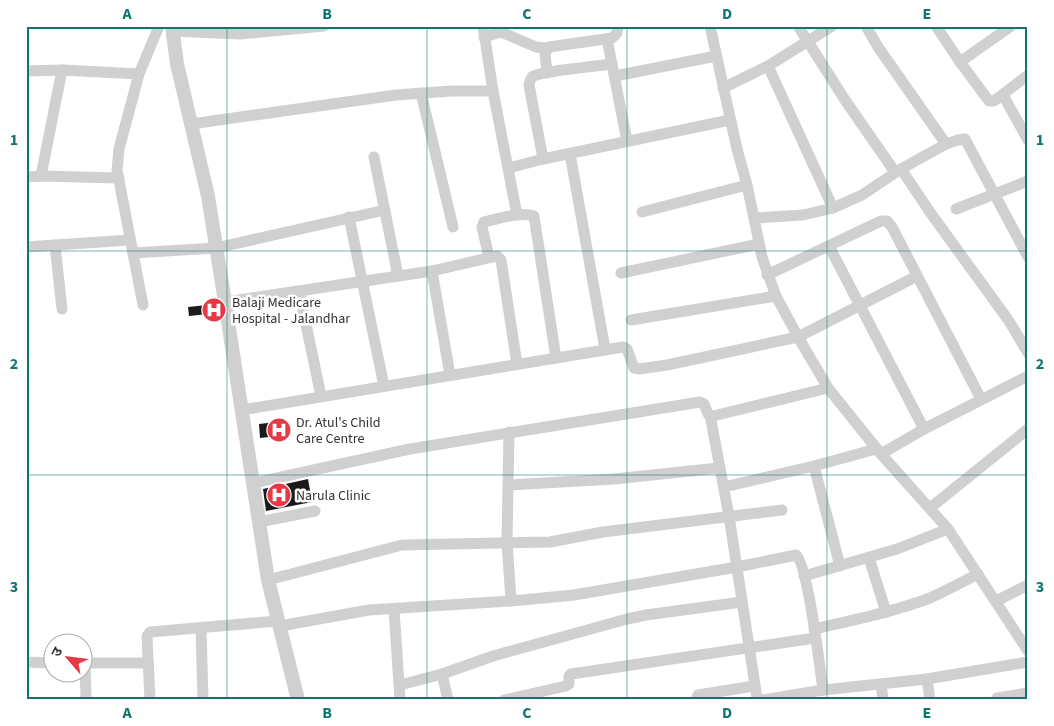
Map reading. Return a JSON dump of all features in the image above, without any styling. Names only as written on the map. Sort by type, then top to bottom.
[{"type":"street","points":[[168,28],[227,34],[257,29],[324,26]]},
{"type":"street","points":[[517,215],[483,31],[501,32],[536,47],[546,48],[607,39],[615,36],[619,29],[618,26]]},
{"type":"street","points":[[710,26],[759,244],[767,275],[776,296],[798,338],[828,388],[879,452],[948,529],[1028,651]]},
{"type":"street","points":[[798,26],[806,42],[1009,321],[1028,353]]},
{"type":"street","points":[[723,88],[768,66],[832,26]]},
{"type":"street","points":[[866,26],[878,47],[946,144]]},
{"type":"street","points":[[936,26],[987,100],[994,102],[1028,75]]},
{"type":"street","points":[[960,62],[1011,26]]},
{"type":"street","points":[[142,305],[117,170],[119,149],[139,74],[168,28]]},
{"type":"street","points":[[168,28],[208,196],[268,580],[298,700]]},
{"type":"street","points":[[607,39],[627,141]]},
{"type":"street","points":[[546,48],[547,72]]},
{"type":"street","points":[[542,160],[529,85],[534,76],[547,72],[613,70],[716,56]]},
{"type":"street","points":[[768,66],[833,208]]},
{"type":"street","points":[[26,71],[62,70],[139,74]]},
{"type":"street","points":[[41,176],[62,70]]},
{"type":"street","points":[[191,124],[373,98],[451,91],[493,91]]},
{"type":"street","points":[[421,93],[453,227]]},
{"type":"street","points":[[1003,95],[1028,140]]},
{"type":"street","points":[[509,168],[730,120]]},
{"type":"street","points":[[754,218],[803,215],[833,208],[862,195],[898,170],[946,144],[961,139],[968,142],[993,195],[1028,257]]},
{"type":"street","points":[[570,154],[605,349]]},
{"type":"street","points":[[374,157],[398,276]]},
{"type":"street","points":[[26,177],[119,178]]},
{"type":"street","points":[[956,209],[1028,181]]},
{"type":"street","points":[[642,212],[747,186]]},
{"type":"street","points":[[133,253],[216,248],[385,210]]},
{"type":"street","points":[[489,257],[482,224],[517,215],[531,215],[535,218],[556,358]]},
{"type":"street","points":[[349,218],[384,386]]},
{"type":"street","points":[[767,275],[881,221],[886,221],[892,227],[982,399]]},
{"type":"street","points":[[26,247],[130,240]]},
{"type":"street","points":[[621,273],[759,244]]},
{"type":"street","points":[[55,245],[62,309]]},
{"type":"street","points":[[829,246],[924,429]]},
{"type":"street","points":[[225,302],[432,271],[489,257],[499,257],[517,364]]},
{"type":"street","points":[[432,271],[450,375]]},
{"type":"street","points":[[242,410],[605,349],[626,348],[629,352],[632,366],[639,369],[667,365],[798,338],[859,304],[916,276]]},
{"type":"street","points":[[299,291],[321,396]]},
{"type":"street","points":[[631,320],[776,296]]},
{"type":"street","points":[[724,488],[879,452],[1028,376]]},
{"type":"street","points":[[710,416],[828,388]]},
{"type":"street","points":[[253,483],[361,459],[509,432],[700,402],[704,404],[710,416],[729,516],[754,686],[758,699],[788,698],[829,693],[1028,662]]},
{"type":"street","points":[[930,508],[1028,429]]},
{"type":"street","points":[[509,432],[507,542],[510,601]]},
{"type":"street","points":[[814,466],[840,566]]},
{"type":"street","points":[[508,485],[614,479],[719,468]]},
{"type":"street","points":[[268,580],[402,545],[550,542],[604,532],[782,510]]},
{"type":"street","points":[[259,522],[315,511]]},
{"type":"street","points":[[804,576],[898,549],[948,529]]},
{"type":"street","points":[[150,700],[147,636],[150,632],[279,624],[361,612],[574,595],[796,555],[799,557],[804,576],[829,693]]},
{"type":"street","points":[[869,558],[886,612]]},
{"type":"street","points":[[504,700],[566,686],[569,684],[569,676],[571,674],[749,646],[815,633],[928,598],[978,574]]},
{"type":"street","points":[[996,601],[1028,585]]},
{"type":"street","points":[[400,685],[442,674],[493,656],[627,619],[742,602]]},
{"type":"street","points":[[394,609],[400,700]]},
{"type":"street","points":[[201,628],[203,700]]},
{"type":"street","points":[[26,662],[42,663]]},
{"type":"street","points":[[92,663],[148,663]]},
{"type":"street","points":[[442,674],[448,700]]},
{"type":"street","points":[[927,679],[930,700]]},
{"type":"street","points":[[85,684],[86,700]]},
{"type":"street","points":[[881,684],[883,700]]},
{"type":"street","points":[[696,700],[698,695],[719,696],[754,686]]},
{"type":"street","points":[[997,698],[1028,693]]},
{"type":"building","points":[[217,304],[218,313],[189,316],[188,307]]},
{"type":"building","points":[[285,421],[286,435],[260,438],[259,424]]},
{"type":"building","points":[[308,479],[312,502],[266,511],[263,489]]},
{"type":"place","name":"Balaji Medicare Hospital - Jalandhar","points":[[214,310]]},
{"type":"place","name":"Dr. Atul's Child Care Centre","points":[[279,430]]},
{"type":"place","name":"Narula Clinic","points":[[279,495]]}]
